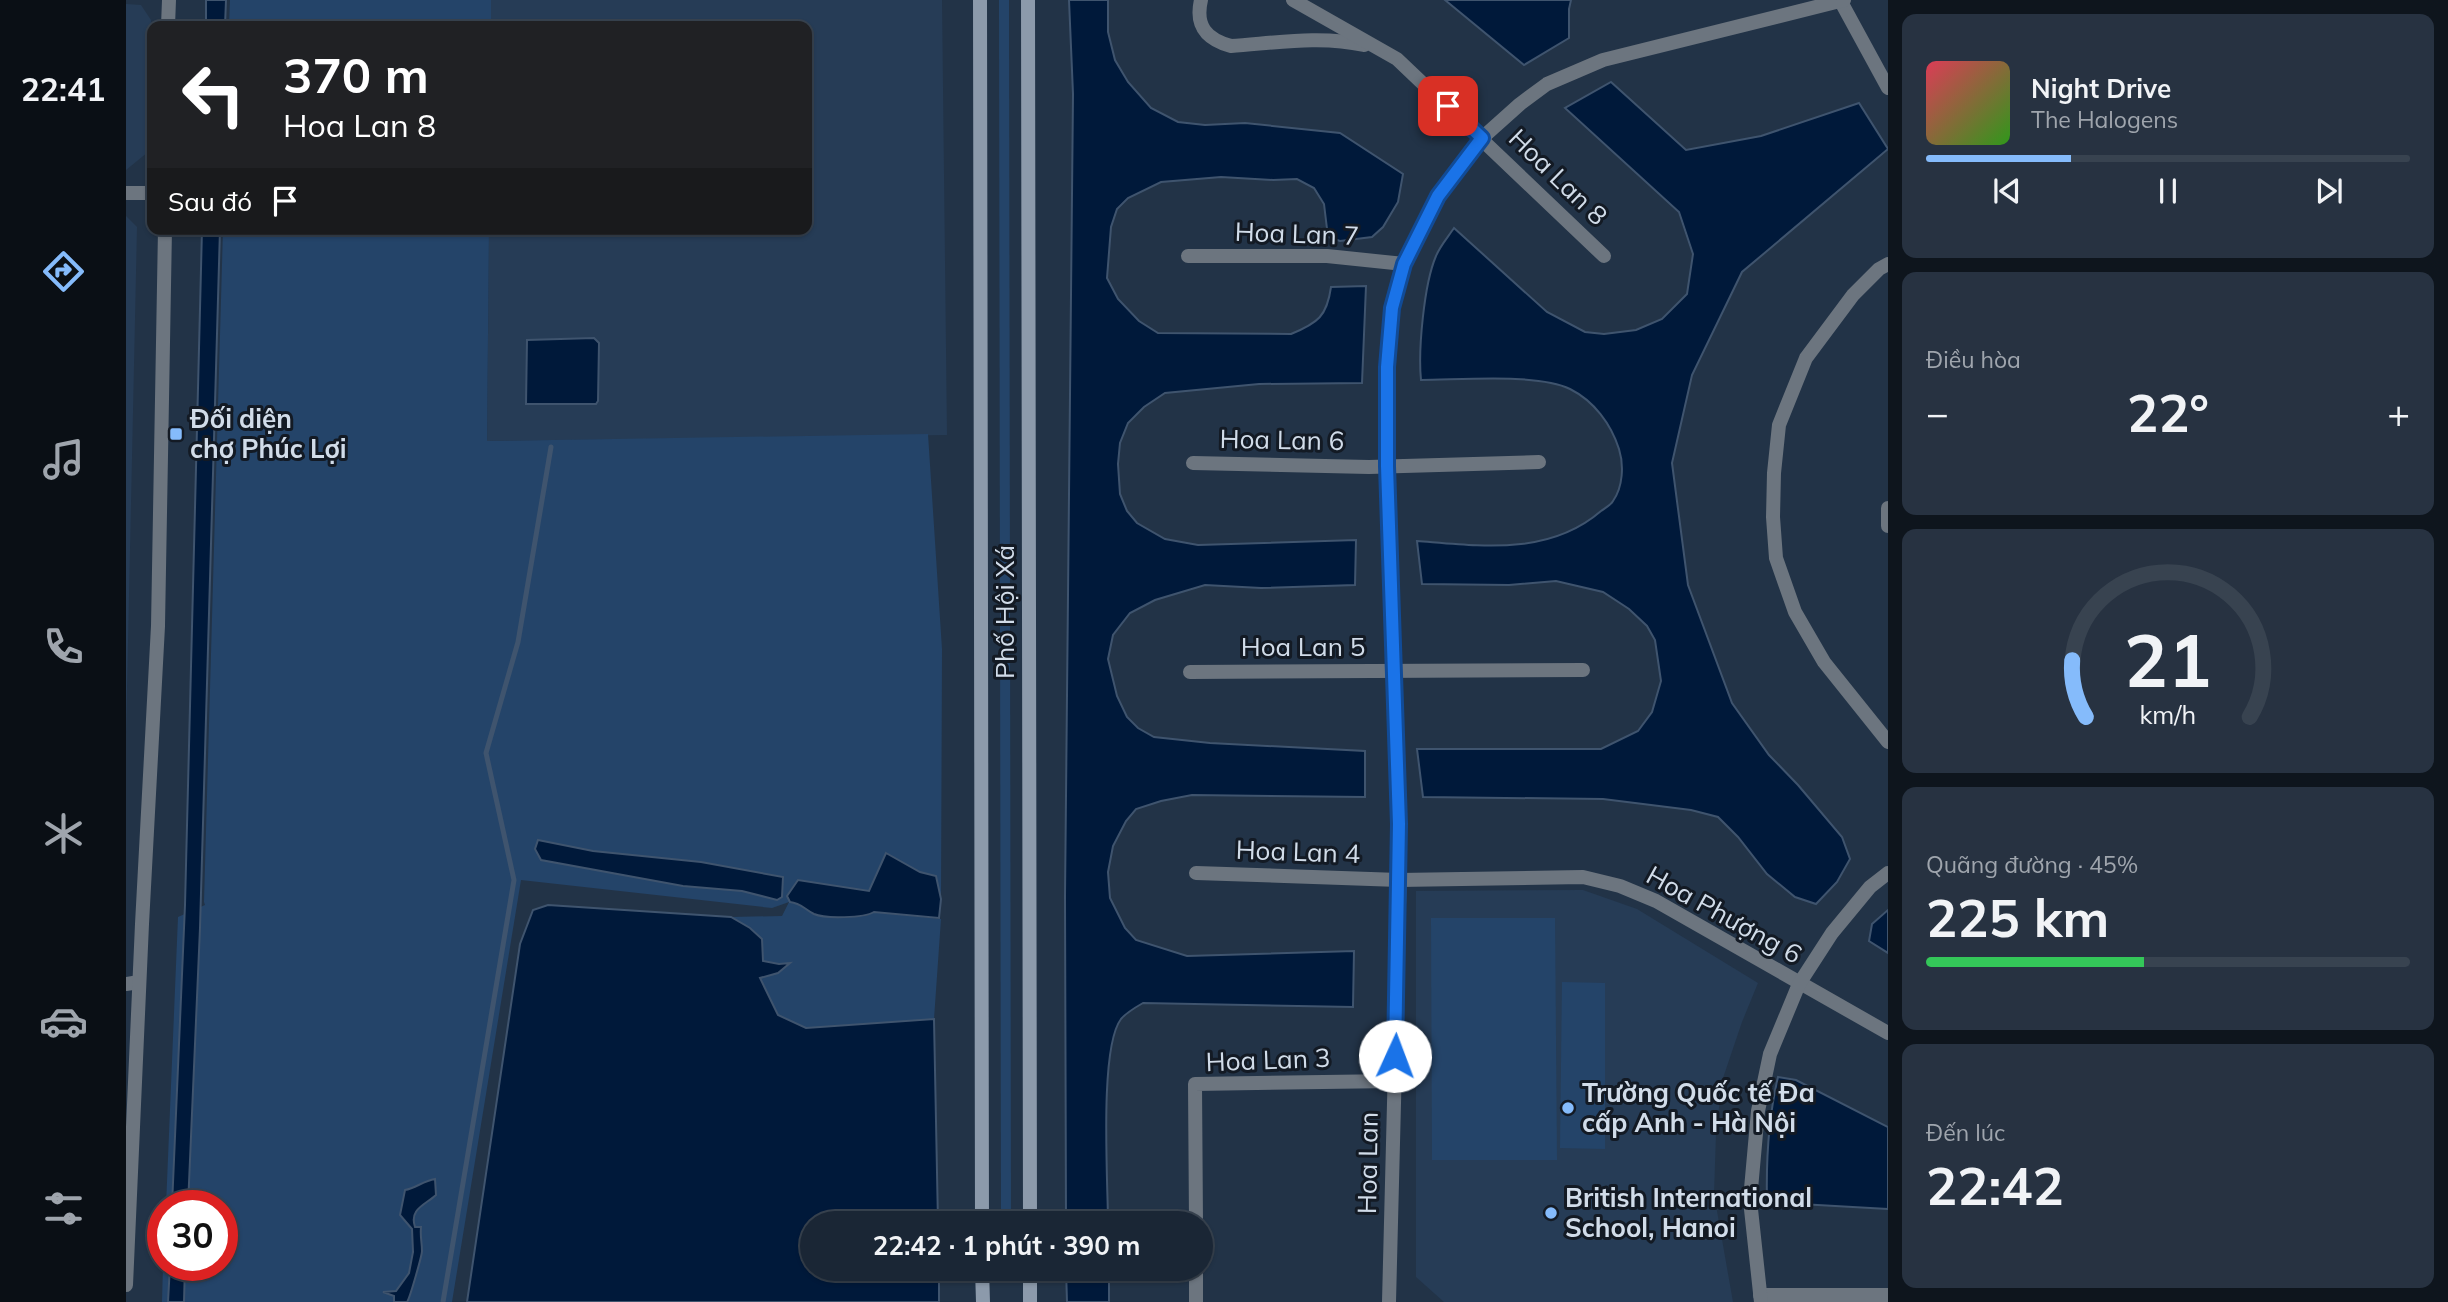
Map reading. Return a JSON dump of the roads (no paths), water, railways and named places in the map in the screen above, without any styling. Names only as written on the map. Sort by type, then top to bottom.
[{"type":"main road","name":"Phố Hội Xá","points":[[980,0],[982,1211]]},
{"type":"main road","name":"Phố Hội Xá","points":[[1028,0],[1030,1211]]},
{"type":"main road","points":[[982,1281],[983,1302]]},
{"type":"main road","points":[[1030,1281],[1030,1302]]},
{"type":"street","points":[[168,21],[169,0]]},
{"type":"street","name":"Hoa Lan 8","points":[[1201,0],[1199,15],[1204,32],[1231,46],[1319,40],[1346,41],[1382,50]]},
{"type":"street","name":"Hoa Lan 8","points":[[1293,0],[1397,59],[1604,256]]},
{"type":"street","points":[[1842,0],[1888,88]]},
{"type":"street","name":"Hoa Lan","points":[[1389,1302],[1399,810],[1387,466],[1387,367],[1392,308],[1404,264],[1438,196],[1482,138],[1547,84],[1603,60],[1842,0]]},
{"type":"street","points":[[126,193],[147,193]]},
{"type":"street","points":[[126,1285],[133,983],[158,626],[165,235]]},
{"type":"street","name":"Hoa Lan 7","points":[[1188,256],[1327,257],[1404,264]]},
{"type":"street","points":[[1886,738],[1824,662],[1795,612],[1776,558],[1773,484],[1779,425],[1806,358],[1853,295],[1888,264]]},
{"type":"street","name":"Hoa Lan 6","points":[[1193,463],[1387,466],[1539,462]]},
{"type":"street","points":[[1888,508],[1888,526]]},
{"type":"street","name":"Hoa Lan 5","points":[[1190,671],[1583,670]]},
{"type":"street","name":"Hoa Lan 4","points":[[1196,873],[1399,880]]},
{"type":"street","points":[[1888,873],[1870,887],[1832,933],[1799,984],[1770,1054],[1758,1111],[1750,1200],[1761,1298],[1888,1295]]},
{"type":"street","name":"Hoa Phượng 6","points":[[1399,880],[1583,877],[1608,883],[1656,901],[1888,1033]]},
{"type":"street","name":"Hoa Lan 3","points":[[1196,1211],[1195,1084],[1394,1081]]},
{"type":"street","points":[[1196,1281],[1196,1302]]},
{"type":"waterway","points":[[443,1302],[514,880],[486,753],[518,642],[551,447]]},
{"type":"place","name":"Đối diện chợ Phúc Lợi","points":[[176,434]]},
{"type":"place","name":"Trường Quốc tế Đa cấp Anh - Hà Nội","points":[[1568,1108]]},
{"type":"place","name":"British International School, Hanoi","points":[[1551,1213]]}]
